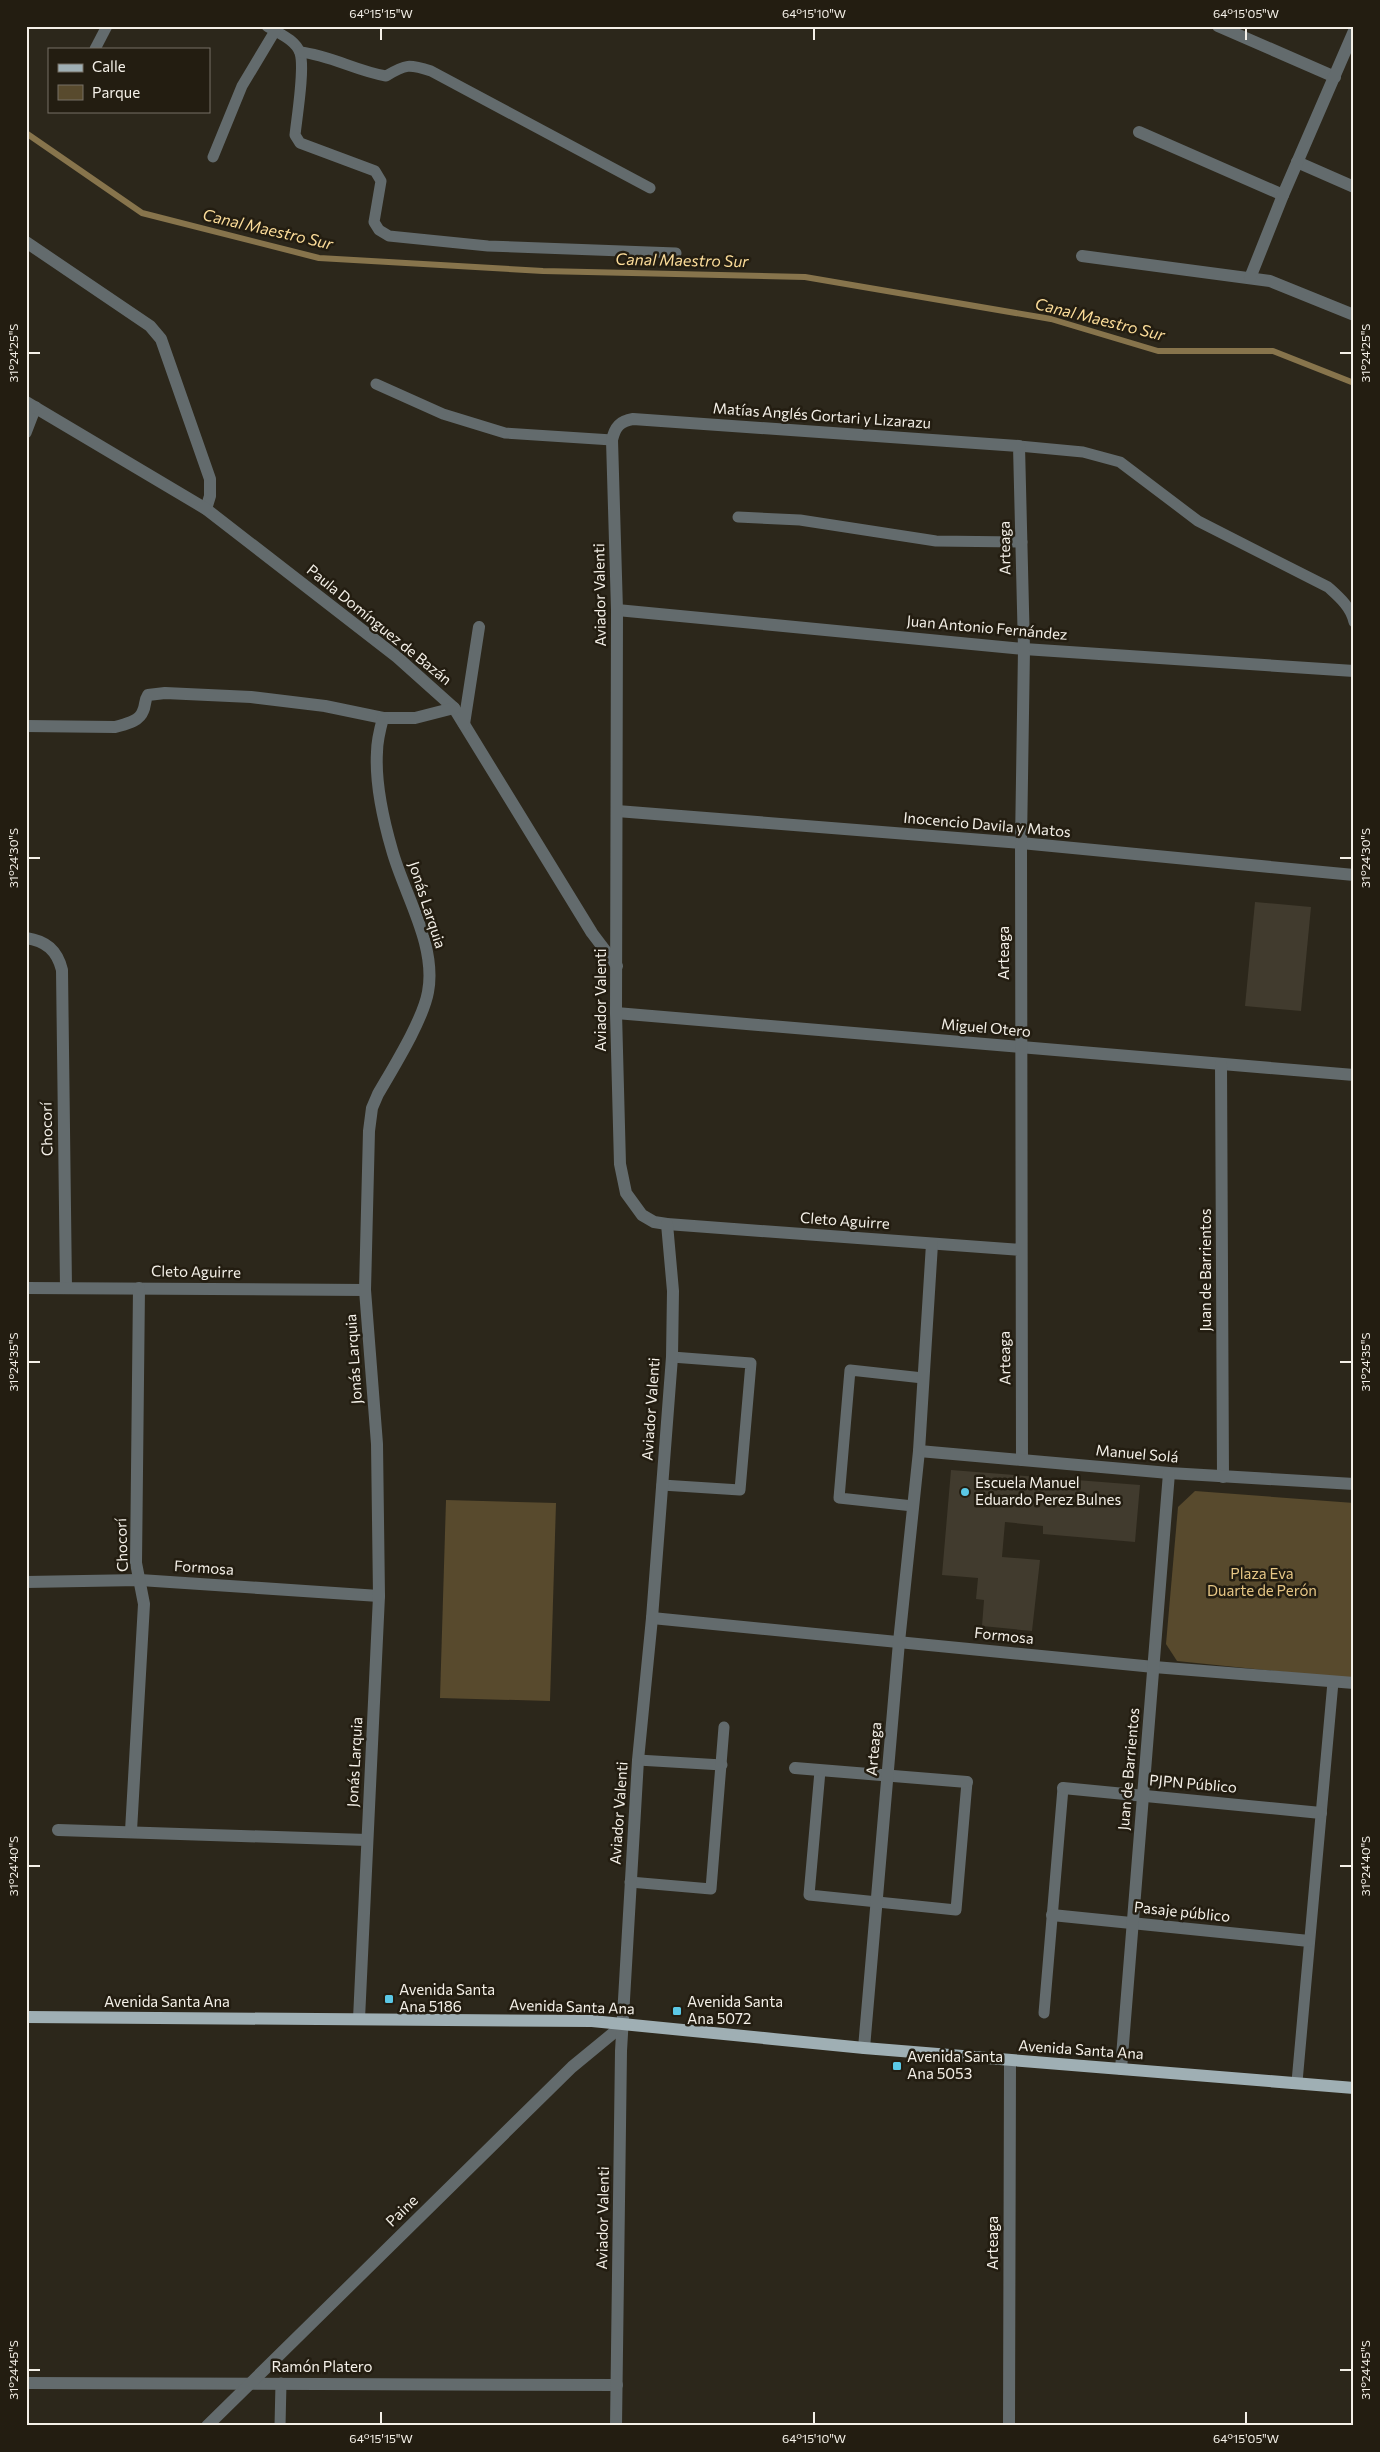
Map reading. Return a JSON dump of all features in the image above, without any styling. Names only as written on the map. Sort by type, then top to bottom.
[{"type":"main road","name":"Avenida Santa Ana","points":[[26,2017],[592,2021],[1010,2061],[1297,2082],[1354,2088]]},
{"type":"street","points":[[1218,26],[1335,77]]},
{"type":"street","points":[[1250,278],[1283,195],[1354,32]]},
{"type":"street","points":[[1139,132],[1283,195]]},
{"type":"street","points":[[1297,162],[1354,187]]},
{"type":"street","points":[[26,242],[150,326],[160,339],[210,479],[210,496],[206,509]]},
{"type":"street","points":[[1082,256],[1270,281],[1354,315]]},
{"type":"street","name":"Paula Domínguez de Bazán","points":[[31,404],[206,509],[397,657],[454,708],[592,933],[617,966]]},
{"type":"street","name":"Matías Anglés Gortari y Lizarazu","points":[[622,421],[633,418],[1019,446]]},
{"type":"street","name":"Aviador Valenti","points":[[616,2426],[621,2051],[638,1760],[652,1618],[672,1357],[673,1291],[667,1224],[654,1222],[642,1215],[626,1193],[621,1179],[616,1013],[617,610],[612,440],[614,431],[622,421]]},
{"type":"street","name":"Arteaga","points":[[1019,446],[1024,649],[1021,843],[1020,1250],[1022,1460]]},
{"type":"street","name":"Juan Antonio Fernández","points":[[617,610],[1024,649],[1354,671]]},
{"type":"street","points":[[464,724],[479,627]]},
{"type":"street","points":[[26,726],[115,727],[128,724],[135,721],[143,711],[144,701],[148,695],[165,693],[251,697],[316,705],[382,718],[415,718],[454,708]]},
{"type":"street","name":"Jonás Larquia","points":[[359,2019],[379,1596],[377,1444],[365,1290],[369,1130],[372,1108],[425,1004],[430,975],[427,951],[392,850],[381,801],[376,768],[382,718]]},
{"type":"street","name":"Inocencio Davila y Matos","points":[[617,811],[1021,843],[1354,875]]},
{"type":"street","name":"Chocorí","points":[[26,938],[44,942],[51,947],[59,958],[62,970],[66,1288]]},
{"type":"street","name":"Miguel Otero","points":[[616,1013],[1354,1075]]},
{"type":"street","name":"Juan de Barrientos","points":[[1221,1064],[1223,1476]]},
{"type":"street","name":"Cleto Aguirre","points":[[667,1224],[1020,1250]]},
{"type":"street","name":"Arteaga","points":[[864,2048],[912,1506],[919,1452],[932,1244]]},
{"type":"street","name":"Cleto Aguirre","points":[[26,1288],[365,1290]]},
{"type":"street","name":"Chocorí","points":[[131,1830],[144,1604],[136,1563],[139,1288]]},
{"type":"street","name":"Manuel Solá","points":[[919,1452],[1169,1473],[1354,1484]]},
{"type":"street","name":"Juan de Barrientos","points":[[1120,2069],[1169,1473]]},
{"type":"street","name":"Formosa","points":[[26,1582],[140,1580],[379,1596]]},
{"type":"street","name":"Formosa","points":[[652,1618],[1154,1667],[1354,1683]]},
{"type":"street","points":[[794,1768],[967,1782]]},
{"type":"street","name":"PJPN Público","points":[[1063,1788],[1321,1813]]},
{"type":"street","points":[[58,1830],[131,1830],[367,1840]]},
{"type":"street","name":"Pasaje público","points":[[1052,1916],[1309,1941]]},
{"type":"street","name":"Paine","points":[[207,2426],[572,2067],[623,2025]]},
{"type":"street","name":"Arteaga","points":[[1009,2426],[1010,2061]]},
{"type":"street","name":"Ramón Platero","points":[[26,2384],[617,2385]]},
{"type":"lane","points":[[96,48],[107,26]]},
{"type":"lane","points":[[213,157],[242,86],[271,29],[288,38],[300,52],[301,66],[295,135],[300,143],[375,171],[381,181],[374,222],[379,230],[389,236],[488,246],[676,253]]},
{"type":"lane","points":[[300,52],[320,54],[373,74],[386,76],[404,65],[413,65],[431,71],[650,188]]},
{"type":"lane","points":[[376,384],[443,414],[505,433],[612,440]]},
{"type":"lane","points":[[26,432],[31,404]]},
{"type":"lane","points":[[1019,446],[1083,452],[1120,462],[1198,521],[1328,587],[1342,599],[1354,622]]},
{"type":"lane","points":[[738,517],[800,520],[936,541],[1022,542]]},
{"type":"lane","points":[[662,1484],[740,1490],[751,1363],[672,1357]]},
{"type":"lane","points":[[912,1506],[839,1498],[849,1380],[850,1370],[923,1378]]},
{"type":"lane","points":[[1297,2082],[1333,1682]]},
{"type":"lane","points":[[630,1882],[711,1889],[724,1727]]},
{"type":"lane","points":[[638,1760],[722,1765]]},
{"type":"lane","points":[[820,1771],[809,1895],[956,1910],[967,1782]]},
{"type":"lane","points":[[1044,2013],[1063,1788]]},
{"type":"lane","points":[[280,2426],[281,2383]]},
{"type":"green space","name":"Plaza Eva Duarte de Perón","points":[[1195,1491],[1354,1503],[1354,1679],[1177,1661],[1166,1644],[1178,1507]]},
{"type":"green space","points":[[446,1500],[556,1503],[550,1701],[440,1698]]},
{"type":"building","points":[[1255,902],[1311,907],[1301,1011],[1245,1006]]},
{"type":"building","points":[[951,1470],[1140,1485],[1135,1542],[1043,1534],[1043,1526],[1005,1522],[1002,1557],[1040,1560],[1032,1631],[982,1626],[984,1600],[976,1599],[978,1578],[942,1575]]},
{"type":"waterway","name":"Canal Maestro Sur","points":[[26,133],[142,213],[319,258],[543,271],[805,277],[1051,319],[1158,351],[1273,351],[1354,383]]},
{"type":"place","name":"Escuela Manuel Eduardo Perez Bulnes","points":[[965,1492]]},
{"type":"place","name":"Avenida Santa Ana 5186","points":[[389,1999]]},
{"type":"place","name":"Avenida Santa Ana 5072","points":[[677,2011]]},
{"type":"place","name":"Avenida Santa Ana 5053","points":[[897,2066]]}]
